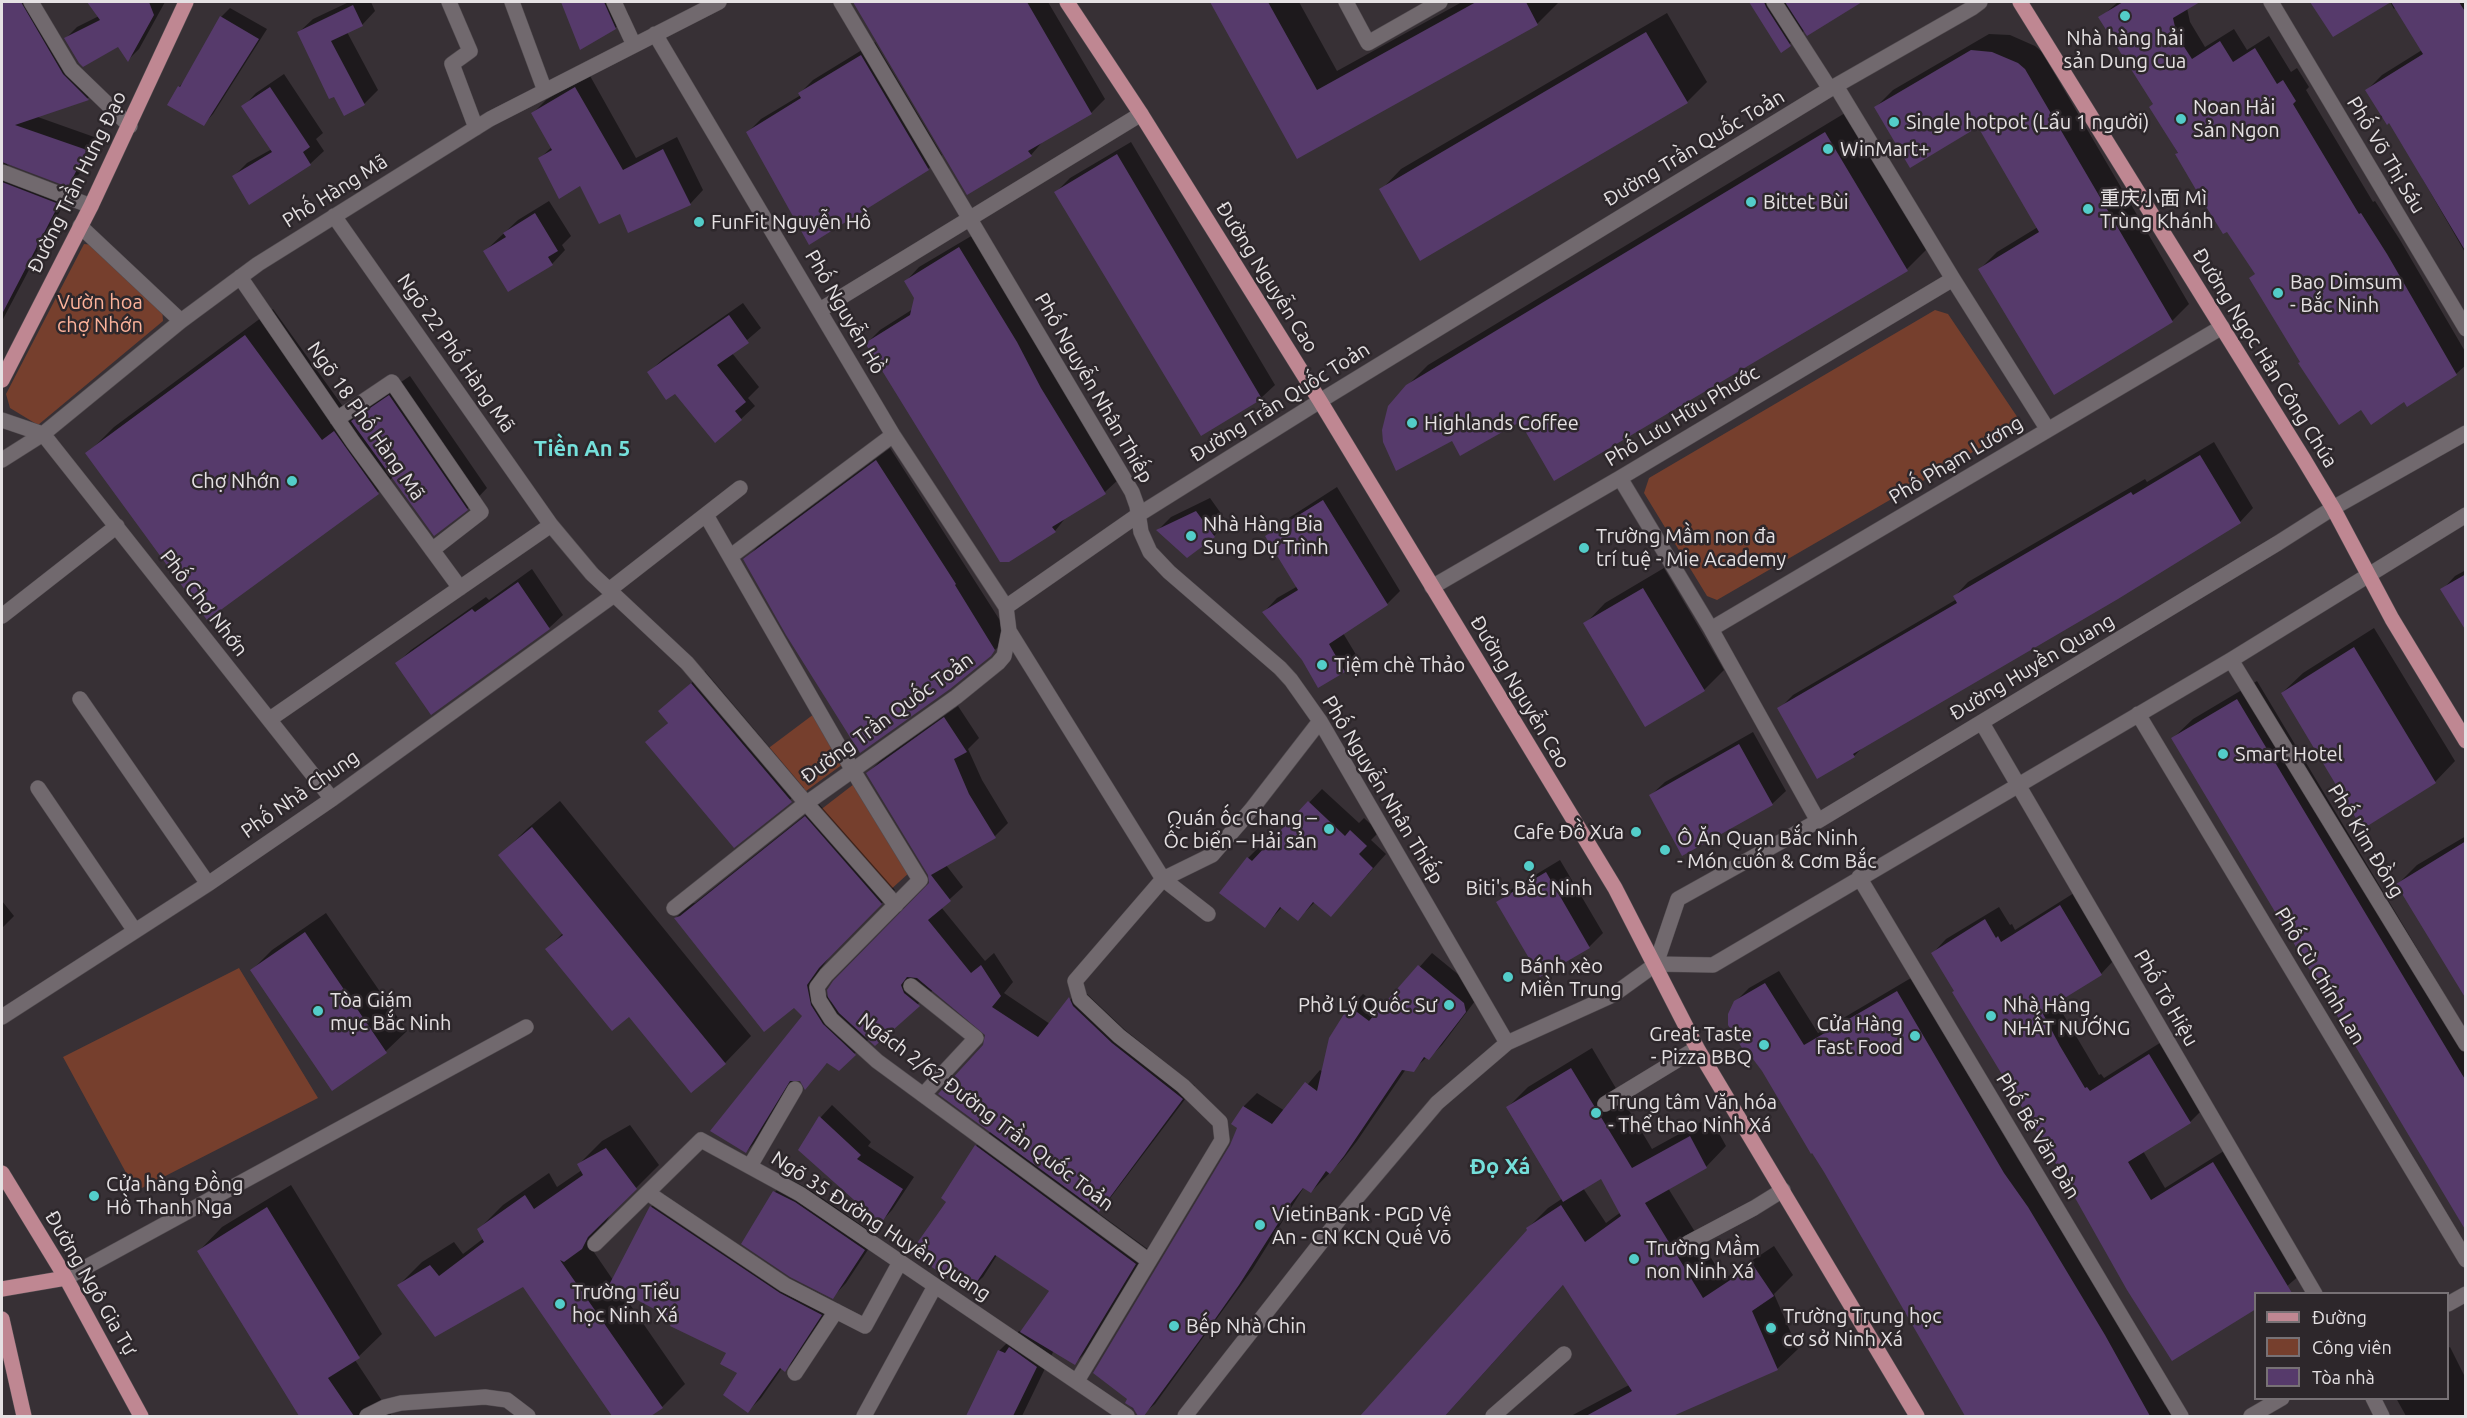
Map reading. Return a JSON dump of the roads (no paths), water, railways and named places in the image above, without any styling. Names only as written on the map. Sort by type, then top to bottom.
[{"type":"main road","name":"Đường Trần Hưng Đạo","points":[[2,380],[130,126],[186,2]]},
{"type":"main road","name":"Đường Nguyễn Cao","points":[[1067,2],[1141,114],[1320,401],[1615,888],[1698,1048],[1917,1416]]},
{"type":"main road","name":"Đường Ngọc Hân Công Chúa","points":[[2020,2],[2333,508],[2367,574],[2466,741]]},
{"type":"main road","name":"Đường Ngô Gia Tự","points":[[2,1173],[66,1278],[141,1416]]},
{"type":"main road","points":[[2,1289],[66,1278]]},
{"type":"main road","points":[[2,1319],[7,1367],[24,1416]]},
{"type":"street","points":[[31,2],[71,69],[130,126]]},
{"type":"street","points":[[449,2],[470,51],[452,64],[476,128]]},
{"type":"street","points":[[512,2],[545,91]]},
{"type":"street","points":[[614,2],[634,45]]},
{"type":"street","name":"Phố Hàng Mã","points":[[2,460],[43,434],[181,321],[240,277],[334,216],[476,128],[719,2]]},
{"type":"street","name":"Phố Nguyễn Nhân Thiếp","points":[[842,2],[1131,492],[1141,532],[1150,552],[1169,572],[1280,668],[1320,721],[1507,1043]]},
{"type":"street","points":[[1346,2],[1368,43],[1440,2]]},
{"type":"street","points":[[1774,2],[1833,87],[2048,430]]},
{"type":"street","name":"Đường Trần Quốc Toản","points":[[674,909],[806,803],[956,697],[999,663],[1004,656],[1009,631],[1006,607],[1138,515],[1833,87],[1980,2]]},
{"type":"street","name":"Phố Võ Thị Sáu","points":[[2271,2],[2466,329]]},
{"type":"street","name":"Phố Nguyễn Hồ","points":[[655,34],[893,435],[1006,607]]},
{"type":"street","points":[[820,310],[1141,114]]},
{"type":"street","points":[[2,172],[91,206]]},
{"type":"street","name":"Ngõ 22 Phố Hàng Mã","points":[[334,216],[551,525],[592,574],[687,663],[896,905]]},
{"type":"street","points":[[80,226],[181,321]]},
{"type":"street","name":"Ngõ 18 Phố Hàng Mã","points":[[240,277],[337,419],[460,588]]},
{"type":"street","name":"Phố Lưu Hữu Phước","points":[[1432,587],[1620,478],[1953,279]]},
{"type":"street","name":"Phố Phạm Lương","points":[[1711,629],[2222,327]]},
{"type":"street","points":[[337,419],[392,382],[481,512],[432,550]]},
{"type":"street","points":[[2,420],[43,434]]},
{"type":"street","name":"Đường Huyền Quang","points":[[1656,964],[1678,899],[1818,821],[2333,508],[2466,433]]},
{"type":"street","name":"Phố Chợ Nhớn","points":[[43,434],[332,799]]},
{"type":"street","points":[[731,556],[893,435]]},
{"type":"street","points":[[1620,478],[1711,629],[1818,821]]},
{"type":"street","name":"Phố Nhà Chung","points":[[2,1017],[208,884],[332,799],[612,592],[740,489]]},
{"type":"street","points":[[706,515],[852,769]]},
{"type":"street","points":[[1185,1416],[1348,1208],[1437,1103],[1507,1043],[1612,995],[1656,964],[1713,965],[2016,784],[2231,660],[2466,515]]},
{"type":"street","points":[[270,719],[551,525]]},
{"type":"street","points":[[2,616],[117,526]]},
{"type":"street","points":[[1009,631],[1163,879],[1208,914]]},
{"type":"street","name":"Phố Kim Đồng","points":[[2231,660],[2466,1044]]},
{"type":"street","points":[[80,699],[208,884]]},
{"type":"street","name":"Phố Cù Chính Lan","points":[[2138,714],[2466,1260]]},
{"type":"street","points":[[1077,1381],[1222,1140],[1220,1122],[1183,1086],[1119,1036],[1080,999],[1075,981],[1163,879],[1212,855],[1251,810],[1320,721]]},
{"type":"street","name":"Phố Tô Hiệu","points":[[1982,723],[2313,1292]]},
{"type":"street","name":"Ngách 2/62 Đường Trần Quốc Toản","points":[[852,769],[920,880],[826,975],[817,987],[819,1000],[831,1019],[877,1061],[1149,1260]]},
{"type":"street","points":[[38,788],[135,931]]},
{"type":"street","name":"Phố Bế Văn Đàn","points":[[1859,877],[2181,1416]]},
{"type":"street","points":[[911,986],[976,1038],[923,1095]]},
{"type":"street","points":[[66,1278],[526,1027]]},
{"type":"street","points":[[1605,1104],[1698,1048]]},
{"type":"street","points":[[750,1166],[795,1089]]},
{"type":"street","name":"Ngõ 35 Đường Huyền Quang","points":[[595,1244],[702,1140],[800,1194],[1127,1416]]},
{"type":"street","points":[[1688,1243],[1783,1190]]},
{"type":"street","points":[[648,1193],[786,1285],[865,1326],[900,1262]]},
{"type":"street","points":[[864,1416],[935,1286]]},
{"type":"street","points":[[2449,1303],[2466,1294]]},
{"type":"street","points":[[795,1373],[836,1311]]},
{"type":"street","points":[[1493,1416],[1564,1354]]},
{"type":"street","points":[[367,1416],[385,1407],[401,1403],[485,1397],[507,1400],[528,1416]]},
{"type":"street","points":[[2252,1416],[2279,1400]]},
{"type":"street","points":[[2374,1400],[2382,1416]]},
{"type":"place","name":"Nhà hàng hải sản Dung Cua","points":[[2125,16]]},
{"type":"place","name":"Noan Hải Sản Ngon","points":[[2181,119]]},
{"type":"place","name":"Single hotpot (Lẩu 1 người)","points":[[1894,122]]},
{"type":"place","name":"WinMart+","points":[[1828,149]]},
{"type":"place","name":"Bittet Bùi","points":[[1751,202]]},
{"type":"place","name":"重庆小面 Mì Trùng Khánh","points":[[2088,209]]},
{"type":"place","name":"FunFit Nguyễn Hồ","points":[[699,222]]},
{"type":"place","name":"Bao Dimsum - Bắc Ninh","points":[[2278,293]]},
{"type":"place","name":"Highlands Coffee","points":[[1412,423]]},
{"type":"place","name":"Chợ Nhớn","points":[[292,481]]},
{"type":"place","name":"Nhà Hàng Bia Sung Dự Trình","points":[[1191,536]]},
{"type":"place","name":"Trường Mầm non đa trí tuệ - Mie Academy","points":[[1584,548]]},
{"type":"place","name":"Tiệm chè Thảo","points":[[1322,665]]},
{"type":"place","name":"Smart Hotel","points":[[2223,754]]},
{"type":"place","name":"Quán ốc Chang – Ốc biển – Hải sản","points":[[1329,829]]},
{"type":"place","name":"Cafe Đồ Xưa","points":[[1636,832]]},
{"type":"place","name":"Ô Ăn Quan Bắc Ninh - Món cuốn & Cơm Bắc","points":[[1665,850]]},
{"type":"place","name":"Biti's Bắc Ninh","points":[[1529,866]]},
{"type":"place","name":"Bánh xèo Miền Trung","points":[[1508,977]]},
{"type":"place","name":"Phở Lý Quốc Sư","points":[[1449,1005]]},
{"type":"place","name":"Tòa Giám mục Bắc Ninh","points":[[318,1011]]},
{"type":"place","name":"Nhà Hàng NHẤT NƯỚNG","points":[[1991,1016]]},
{"type":"place","name":"Cửa Hàng Fast Food","points":[[1915,1036]]},
{"type":"place","name":"Great Taste - Pizza BBQ","points":[[1764,1045]]},
{"type":"place","name":"Trung tâm Văn hóa - Thể thao Ninh Xá","points":[[1596,1113]]},
{"type":"place","name":"Cửa hàng Đồng Hồ Thanh Nga","points":[[94,1196]]},
{"type":"place","name":"VietinBank - PGD Vệ An - CN KCN Quế Võ","points":[[1260,1225]]},
{"type":"place","name":"Trường Mầm non Ninh Xá","points":[[1634,1259]]},
{"type":"place","name":"Trường Tiểu học Ninh Xá","points":[[560,1304]]},
{"type":"place","name":"Bếp Nhà Chin","points":[[1174,1326]]},
{"type":"place","name":"Trường Trung học cơ sở Ninh Xá","points":[[1771,1328]]},
{"type":"district","name":"Tiền An 5","points":[[582,449]]},
{"type":"district","name":"Đọ Xá","points":[[1500,1167]]},
{"type":"park label","name":"Vườn hoa chợ Nhớn","points":[[100,314]]}]
